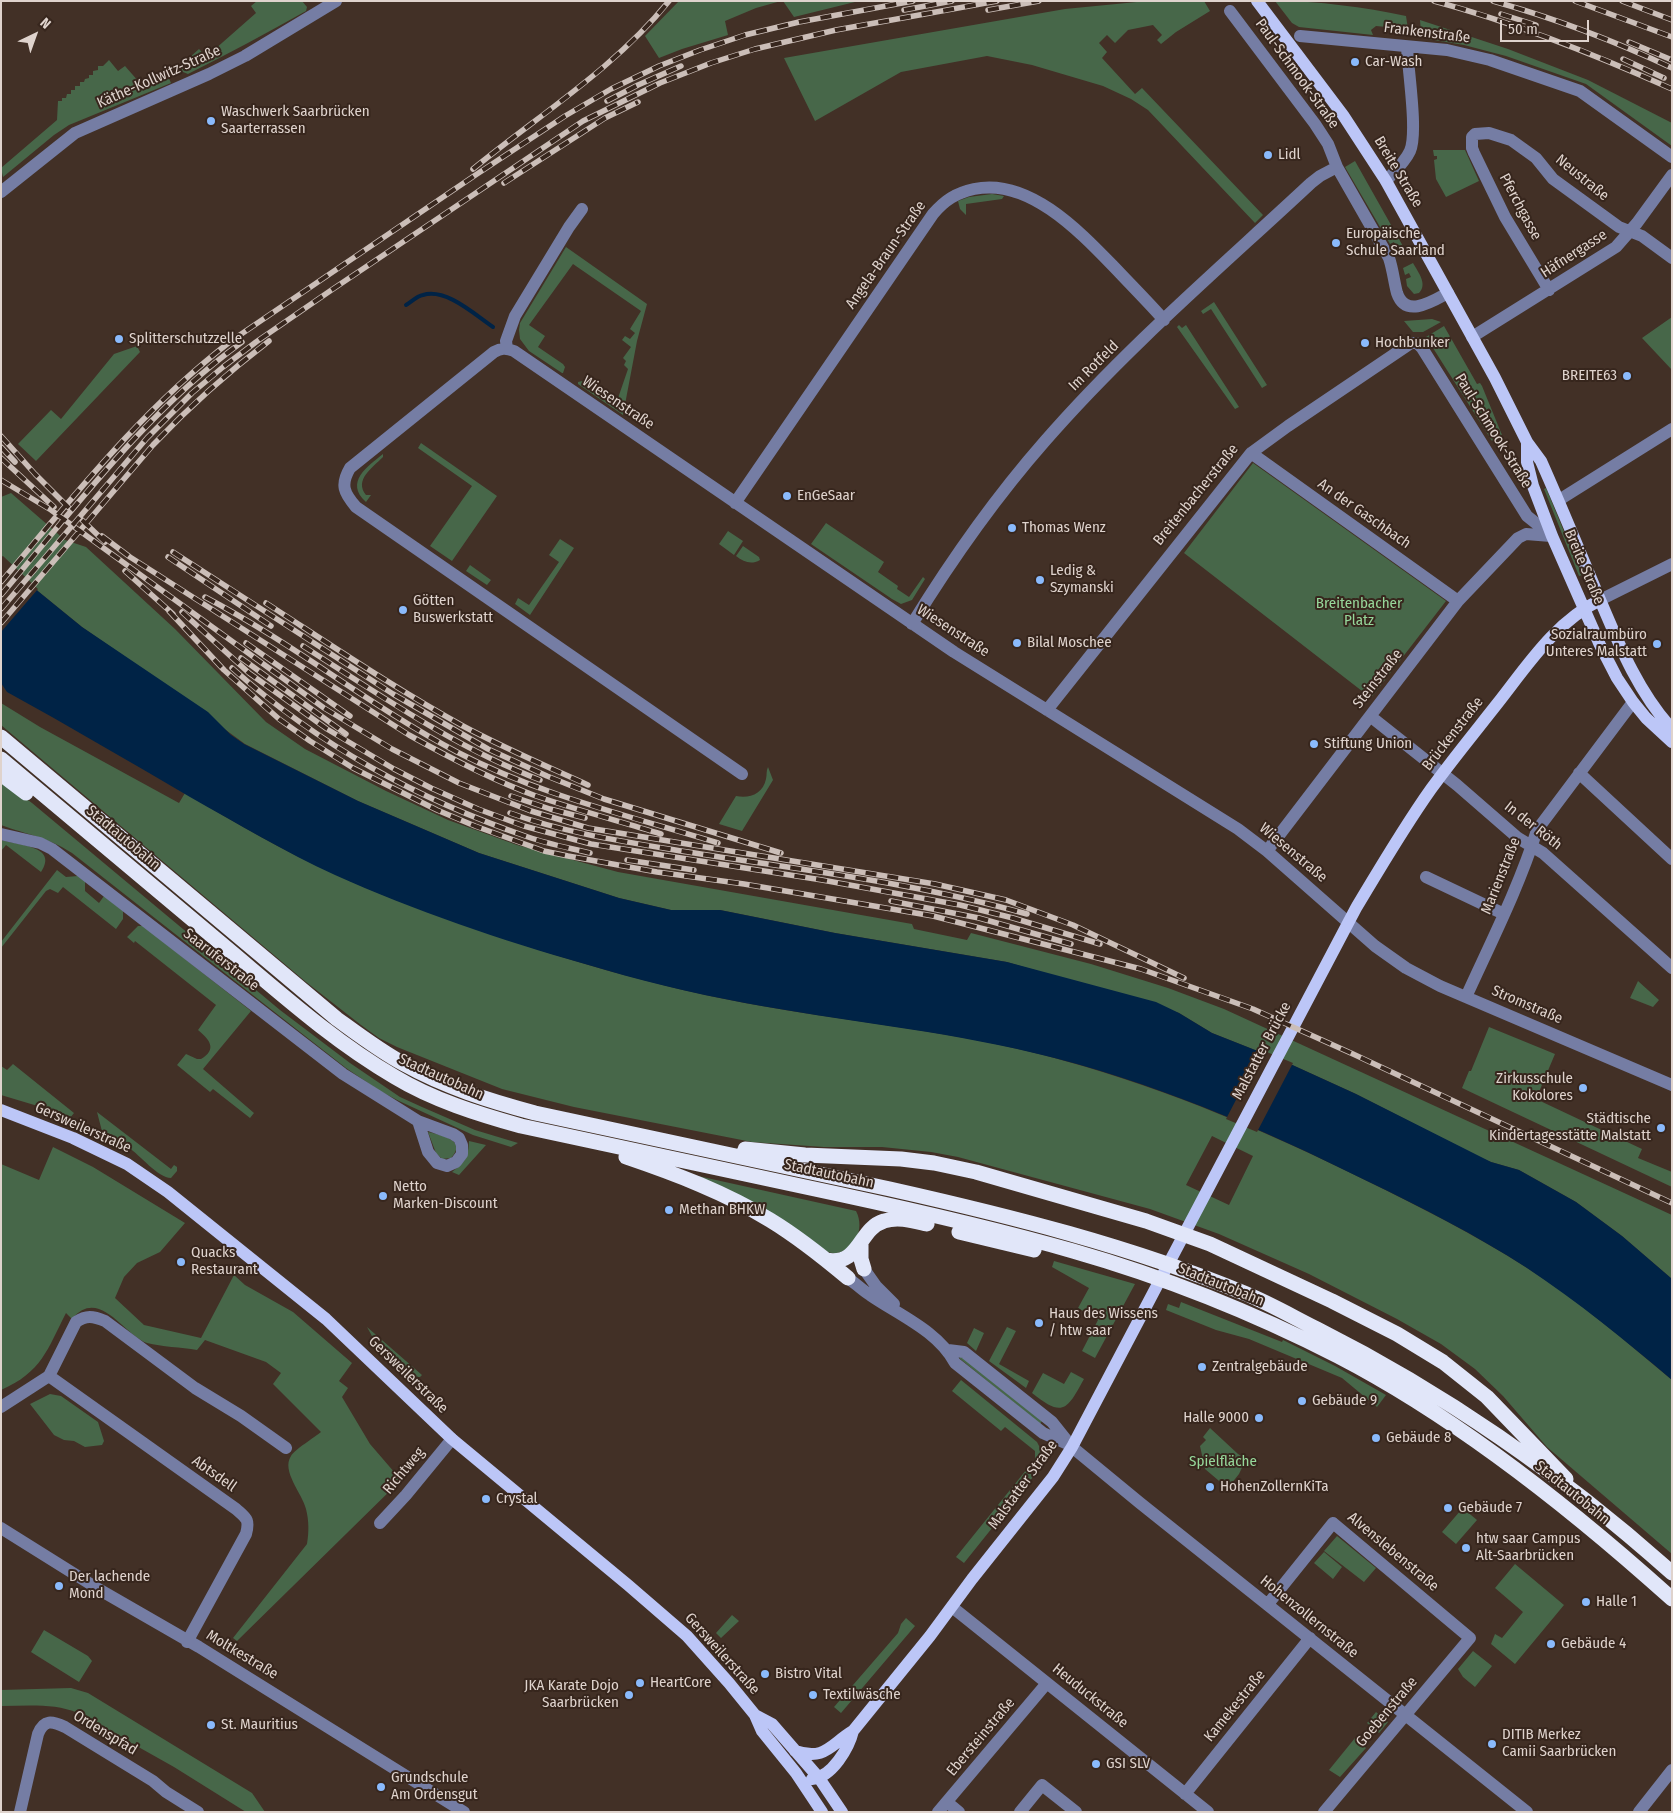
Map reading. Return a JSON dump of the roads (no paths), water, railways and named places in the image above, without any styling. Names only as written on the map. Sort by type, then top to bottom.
[{"type":"highway","name":"Stadtautobahn","points":[[1,737],[336,1019],[375,1047],[420,1072],[489,1100],[535,1113],[955,1203],[1092,1240],[1202,1276],[1248,1294],[1348,1344],[1441,1399],[1587,1503],[1672,1573]]},
{"type":"highway","name":"Stadtautobahn","points":[[1,759],[328,1032],[396,1078],[484,1116],[521,1126],[1013,1234],[1076,1252],[1196,1292],[1242,1311],[1341,1358],[1392,1387],[1484,1446],[1590,1529],[1672,1599]]},
{"type":"highway","points":[[1,774],[194,931],[244,962]]},
{"type":"highway","points":[[556,1134],[644,1163],[729,1198],[770,1220],[848,1278]]},
{"type":"highway","points":[[667,1141],[805,1155],[901,1159],[934,1163],[1001,1179],[1146,1221],[1210,1244],[1332,1301],[1397,1334],[1443,1362],[1487,1397],[1554,1465],[1587,1503]]},
{"type":"highway","points":[[826,1260],[836,1262],[842,1260],[861,1245],[870,1230],[876,1225],[885,1220],[896,1219],[910,1220],[1052,1253],[1076,1252]]},
{"type":"highway","points":[[861,1245],[861,1259],[864,1269]]},
{"type":"main road","name":"Breite Straße","points":[[1257,1],[1343,115],[1386,182],[1502,390],[1527,442],[1541,461],[1616,638],[1640,686],[1672,729]]},
{"type":"main road","name":"Breite Straße","points":[[1527,442],[1527,462],[1531,479],[1552,536],[1608,662],[1633,702],[1646,718],[1672,742]]},
{"type":"main road","name":"Brückenstraße","points":[[1356,908],[1387,856],[1432,788],[1548,639],[1584,608],[1600,600]]},
{"type":"main road","name":"Malstatter Brücke","points":[[1198,1209],[1356,908]]},
{"type":"main road","name":"Gersweilerstraße","points":[[1,1110],[73,1138],[127,1164],[168,1192],[326,1319],[452,1439],[673,1623],[701,1651],[755,1715],[762,1731],[796,1773],[822,1812]]},
{"type":"main road","name":"Malstatter Straße","points":[[795,1750],[814,1755],[821,1754],[853,1731],[1054,1477],[1198,1209]]},
{"type":"main road","name":"Gersweilerstraße","points":[[755,1715],[772,1724],[795,1750],[842,1812]]},
{"type":"main road","name":"Malstatter Straße","points":[[813,1776],[825,1774],[834,1766],[850,1745],[853,1731]]},
{"type":"main road","points":[[796,1773],[813,1776],[809,1794]]},
{"type":"street","name":"Käthe-Kollwitz-Straße","points":[[1,192],[75,133],[209,74],[252,52],[336,1]]},
{"type":"street","name":"Paul-Schmook-Straße","points":[[1230,11],[1328,144],[1337,167],[1389,258],[1398,294],[1402,302],[1408,306],[1416,307],[1425,305],[1448,293]]},
{"type":"street","name":"Frankenstraße","points":[[1300,36],[1447,50],[1469,54],[1570,86],[1580,90],[1672,157]]},
{"type":"street","points":[[1386,182],[1411,150],[1411,47]]},
{"type":"street","name":"Neustraße","points":[[1472,137],[1480,132],[1511,140],[1536,158],[1553,179],[1619,227],[1642,236],[1672,258]]},
{"type":"street","name":"Pferchgasse","points":[[1472,137],[1472,149],[1505,217],[1548,290]]},
{"type":"street","name":"Im Rotfeld","points":[[912,624],[975,527],[1046,440],[1164,320],[1311,183],[1337,167]]},
{"type":"street","name":"Häfnergasse","points":[[1472,337],[1608,253],[1624,240],[1672,175]]},
{"type":"street","name":"Angela-Braun-Straße","points":[[735,503],[933,214],[946,200],[959,193],[981,188],[1004,189],[1028,197],[1050,209],[1089,242],[1164,320]]},
{"type":"street","points":[[582,209],[569,226],[515,316],[506,341],[507,349],[500,349],[494,352],[356,462],[346,476],[344,485],[348,497],[356,507],[742,774]]},
{"type":"street","name":"Paul-Schmook-Straße","points":[[1411,343],[1417,343],[1422,348],[1527,516],[1552,536]]},
{"type":"street","name":"Breitenbacherstraße","points":[[1047,710],[1251,453],[1411,343]]},
{"type":"street","name":"Wiesenstraße","points":[[507,349],[522,356],[954,652],[1238,829],[1267,851],[1375,946]]},
{"type":"street","points":[[1559,500],[1672,430]]},
{"type":"street","name":"An der Gaschbach","points":[[1251,453],[1458,601]]},
{"type":"street","name":"Steinstraße","points":[[1267,851],[1458,601],[1518,538],[1526,534],[1552,536]]},
{"type":"street","points":[[1600,600],[1672,564]]},
{"type":"street","name":"Marienstraße","points":[[1466,997],[1504,914],[1537,830],[1633,702]]},
{"type":"street","name":"In der Röth","points":[[1370,716],[1463,790],[1518,838],[1556,864],[1672,968]]},
{"type":"street","points":[[1580,773],[1672,858]]},
{"type":"street","name":"Saaruferstraße","points":[[1,834],[40,843],[52,849],[343,1074],[418,1121]]},
{"type":"street","points":[[1426,877],[1504,914]]},
{"type":"street","name":"Stromstraße","points":[[1375,946],[1406,968],[1440,986],[1672,1085]]},
{"type":"street","name":"Hohenzollernstraße","points":[[864,1269],[876,1286],[910,1320],[948,1350],[955,1363],[1039,1430],[1072,1446],[1527,1812]]},
{"type":"street","name":"Hohenzollernstraße","points":[[848,1278],[869,1295],[910,1320]]},
{"type":"street","points":[[1,1407],[49,1376],[76,1322],[91,1316],[105,1321],[195,1388],[241,1416],[286,1448]]},
{"type":"street","name":"Abtsdell","points":[[49,1376],[236,1509],[247,1520],[246,1534],[187,1642]]},
{"type":"street","name":"Richtweg","points":[[380,1523],[406,1495],[452,1439]]},
{"type":"street","name":"Alvenslebenstraße","points":[[1268,1604],[1333,1523],[1466,1634]]},
{"type":"street","name":"Moltkestraße","points":[[1,1528],[100,1590],[187,1642],[199,1647],[464,1812]]},
{"type":"street","name":"Heuduckstraße","points":[[952,1606],[1208,1812]]},
{"type":"street","name":"Goebenstraße","points":[[1324,1812],[1470,1638],[1466,1634]]},
{"type":"street","name":"Kamekestraße","points":[[1185,1794],[1310,1638]]},
{"type":"street","name":"Ebersteinstraße","points":[[938,1812],[1047,1683]]},
{"type":"street","name":"Ordenspfad","points":[[20,1812],[41,1726],[47,1723],[55,1723],[153,1781],[166,1792],[198,1812]]},
{"type":"street","points":[[1639,1812],[1672,1770]]},
{"type":"street","points":[[1020,1812],[1042,1785],[1076,1812]]},
{"type":"street","points":[[948,1802],[959,1812]]},
{"type":"water","points":[[1,558],[82,627],[208,712],[231,735],[244,744],[358,801],[479,853],[619,898],[671,910],[720,910],[835,933],[1007,962],[1156,1002],[1179,1013],[1212,1033],[1288,1063],[1356,1094],[1491,1162],[1519,1170],[1576,1202],[1622,1236],[1672,1279],[1672,1380],[1565,1294],[1488,1244],[1428,1211],[1327,1161],[1245,1124],[1162,1091],[1077,1064],[998,1045],[745,1003],[625,975],[554,955],[458,924],[365,888],[316,866],[190,797],[7,692],[1,683]]},
{"type":"waterway","points":[[406,305],[421,296],[441,295],[469,309],[493,327]]},
{"type":"railway","points":[[473,169],[601,69],[625,48],[669,1]]},
{"type":"railway","points":[[1,582],[110,455],[167,396],[198,368],[231,341],[565,116],[611,89],[659,66],[745,35],[799,22],[913,1]]},
{"type":"railway","points":[[904,10],[952,1]]},
{"type":"railway","points":[[1,609],[147,438],[192,393],[223,367],[330,291],[583,121],[660,83],[711,63],[755,49],[836,30],[997,1]]},
{"type":"railway","points":[[988,10],[1039,1]]},
{"type":"railway","points":[[1434,1],[1495,19],[1555,40],[1672,89]]},
{"type":"railway","points":[[1493,1],[1584,31],[1672,68]]},
{"type":"railway","points":[[1575,1],[1672,37]]},
{"type":"railway","points":[[1622,1],[1672,20]]},
{"type":"railway","points":[[1501,14],[1536,25]]},
{"type":"railway","points":[[1629,42],[1672,60]]},
{"type":"railway","points":[[1623,59],[1664,78]]},
{"type":"railway","points":[[607,101],[681,66]]},
{"type":"railway","points":[[504,183],[605,118],[638,102]]},
{"type":"railway","points":[[1,623],[153,445],[180,417],[238,365],[269,341]]},
{"type":"railway","points":[[1,595],[85,494],[144,429],[207,369],[242,342]]},
{"type":"railway","points":[[1,436],[71,510]]},
{"type":"railway","points":[[1,447],[15,462]]},
{"type":"railway","points":[[1,458],[54,507]]},
{"type":"railway","points":[[1,480],[51,510],[324,708],[392,749],[459,783],[531,811],[588,828],[935,884],[1006,900],[1073,925],[1184,978]]},
{"type":"railway","points":[[82,520],[105,542]]},
{"type":"railway","points":[[102,536],[130,557],[409,735],[440,752],[487,776],[536,796],[661,834]]},
{"type":"railway","points":[[173,552],[393,694],[488,749],[604,799],[781,853]]},
{"type":"railway","points":[[168,557],[271,626]]},
{"type":"railway","points":[[125,571],[173,614]]},
{"type":"railway","points":[[205,597],[269,634],[393,715],[457,752],[488,767],[520,781],[585,804],[718,843]]},
{"type":"railway","points":[[266,603],[438,712],[509,749],[588,785]]},
{"type":"railway","points":[[169,611],[224,670],[279,719],[310,741],[353,768],[437,810],[475,826],[544,851],[657,872],[744,884],[933,916],[1141,969],[1253,1009],[1672,1203]]},
{"type":"railway","points":[[182,612],[249,673],[327,729],[394,769],[431,788],[478,809],[524,826],[591,844],[822,880],[960,905],[1013,918],[1100,944]]},
{"type":"railway","points":[[246,643],[350,716]]},
{"type":"railway","points":[[303,646],[448,736],[508,767],[540,780]]},
{"type":"railway","points":[[241,658],[346,734]]},
{"type":"railway","points":[[232,668],[300,722],[371,768],[447,806],[487,822],[551,844],[590,853]]},
{"type":"railway","points":[[511,796],[585,818]]},
{"type":"railway","points":[[510,813],[554,827],[598,837],[901,886],[985,903],[1027,914]]},
{"type":"railway","points":[[627,860],[694,870]]},
{"type":"railway","points":[[891,901],[979,918],[1071,944]]},
{"type":"place","name":"Car-Wash","points":[[1355,62]]},
{"type":"place","name":"Waschwerk Saarbrücken Saarterrassen","points":[[211,121]]},
{"type":"place","name":"Lidl","points":[[1268,155]]},
{"type":"place","name":"Europäische Schule Saarland","points":[[1336,243]]},
{"type":"place","name":"Splitterschutzzelle","points":[[119,339]]},
{"type":"place","name":"Hochbunker","points":[[1365,343]]},
{"type":"place","name":"BREITE63","points":[[1627,376]]},
{"type":"place","name":"EnGeSaar","points":[[787,496]]},
{"type":"place","name":"Thomas Wenz","points":[[1012,528]]},
{"type":"place","name":"Ledig & Szymanski","points":[[1040,580]]},
{"type":"place","name":"Götten Buswerkstatt","points":[[403,610]]},
{"type":"place","name":"Bilal Moschee","points":[[1017,643]]},
{"type":"place","name":"Sozialraumbüro Unteres Malstatt","points":[[1657,644]]},
{"type":"place","name":"Stiftung Union","points":[[1314,744]]},
{"type":"place","name":"Zirkusschule Kokolores","points":[[1583,1088]]},
{"type":"place","name":"Städtische Kindertagesstätte Malstatt","points":[[1661,1128]]},
{"type":"place","name":"Netto Marken-Discount","points":[[383,1196]]},
{"type":"place","name":"Methan BHKW","points":[[669,1210]]},
{"type":"place","name":"Quacks Restaurant","points":[[181,1262]]},
{"type":"place","name":"Haus des Wissens / htw saar","points":[[1039,1323]]},
{"type":"place","name":"Zentralgebäude","points":[[1202,1367]]},
{"type":"place","name":"Gebäude 9","points":[[1302,1401]]},
{"type":"place","name":"Halle 9000","points":[[1259,1418]]},
{"type":"place","name":"Gebäude 8","points":[[1376,1438]]},
{"type":"place","name":"HohenZollernKiTa","points":[[1210,1487]]},
{"type":"place","name":"Crystal","points":[[486,1499]]},
{"type":"place","name":"Gebäude 7","points":[[1448,1508]]},
{"type":"place","name":"htw saar Campus Alt-Saarbrücken","points":[[1466,1548]]},
{"type":"place","name":"Der lachende Mond","points":[[59,1586]]},
{"type":"place","name":"Halle 1","points":[[1586,1602]]},
{"type":"place","name":"Gebäude 4","points":[[1551,1644]]},
{"type":"place","name":"Bistro Vital","points":[[765,1674]]},
{"type":"place","name":"HeartCore","points":[[640,1683]]},
{"type":"place","name":"JKA Karate Dojo Saarbrücken","points":[[629,1695]]},
{"type":"place","name":"Textilwäsche","points":[[813,1695]]},
{"type":"place","name":"St. Mauritius","points":[[211,1725]]},
{"type":"place","name":"DITIB Merkez Camii Saarbrücken","points":[[1492,1744]]},
{"type":"place","name":"GSI SLV","points":[[1096,1764]]},
{"type":"place","name":"Grundschule Am Ordensgut","points":[[381,1787]]},
{"type":"park label","name":"Breitenbacher Platz","points":[[1359,612]]},
{"type":"park label","name":"Spielfläche","points":[[1223,1462]]}]
